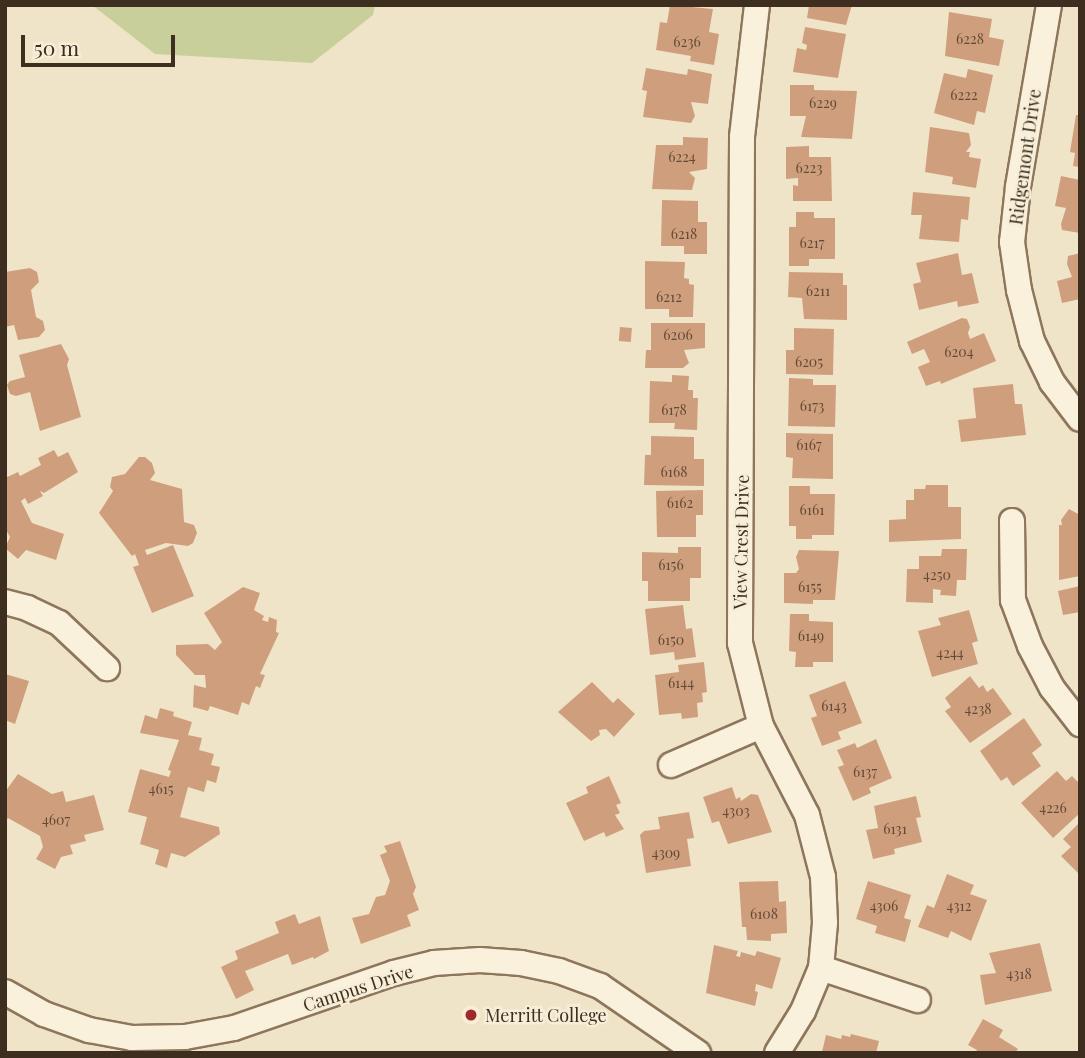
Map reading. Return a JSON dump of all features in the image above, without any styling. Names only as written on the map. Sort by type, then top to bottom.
[{"type":"street","name":"View Crest Drive","points":[[757,5],[742,137],[740,643],[761,726],[807,816],[822,877],[825,923],[821,968],[803,1012],[777,1053]]},
{"type":"street","name":"Ridgemont Drive","points":[[1049,5],[1018,187],[1012,242],[1019,290],[1032,341],[1052,382],[1080,419]]},
{"type":"street","points":[[1012,521],[1013,600],[1030,646],[1052,688],[1080,724]]},
{"type":"street","points":[[5,602],[27,608],[59,623],[107,668]]},
{"type":"street","points":[[671,765],[761,726]]},
{"type":"street","name":"Campus Drive","points":[[5,992],[44,1014],[89,1030],[132,1038],[185,1037],[255,1022],[394,973],[434,963],[480,960],[547,969],[600,986],[698,1053]]},
{"type":"street","points":[[821,968],[918,1000]]},
{"type":"green space","points":[[92,5],[375,5],[373,15],[312,63],[155,54]]},
{"type":"building","points":[[670,5],[713,9],[709,32],[719,34],[714,65],[690,61],[691,56],[656,50],[660,22],[667,23]]},
{"type":"building","points":[[809,5],[852,5],[846,25],[807,18]]},
{"type":"building","points":[[949,12],[992,19],[989,37],[1004,40],[999,66],[945,56]]},
{"type":"building","points":[[805,27],[846,34],[838,78],[793,72],[797,48],[806,50],[807,45],[802,43]]},
{"type":"building","points":[[646,68],[687,75],[688,69],[712,74],[708,104],[691,102],[695,116],[691,123],[643,117],[647,91],[642,90]]},
{"type":"building","points":[[968,69],[993,75],[985,113],[977,111],[974,125],[934,113],[944,73],[966,78]]},
{"type":"building","points":[[790,85],[814,85],[814,90],[857,91],[852,139],[801,137],[806,116],[790,116]]},
{"type":"building","points":[[1076,115],[1080,115],[1080,167],[1073,166],[1075,153],[1070,152]]},
{"type":"building","points":[[930,127],[969,133],[971,145],[966,152],[970,152],[969,157],[981,159],[976,188],[952,184],[953,177],[925,172]]},
{"type":"building","points":[[683,137],[708,138],[707,169],[689,172],[695,178],[692,190],[652,189],[656,145],[683,145]]},
{"type":"building","points":[[809,146],[809,157],[831,157],[832,201],[793,201],[793,185],[798,186],[798,178],[786,179],[786,147]]},
{"type":"building","points":[[1061,176],[1080,180],[1080,233],[1062,230],[1066,208],[1055,206]]},
{"type":"building","points":[[913,192],[970,197],[968,220],[961,219],[959,242],[919,239],[922,215],[911,215]]},
{"type":"building","points":[[662,200],[698,201],[698,222],[707,222],[707,254],[684,254],[684,246],[661,246]]},
{"type":"building","points":[[796,212],[814,212],[814,218],[835,218],[835,259],[809,259],[809,266],[789,266],[789,227],[796,227]]},
{"type":"building","points":[[958,253],[962,275],[972,273],[979,303],[958,307],[957,301],[919,310],[913,284],[921,282],[916,263]]},
{"type":"building","points":[[1080,253],[1080,299],[1062,303],[1057,281],[1072,277],[1067,264],[1068,256]]},
{"type":"building","points":[[645,261],[685,262],[684,278],[694,285],[693,317],[669,317],[669,309],[645,309]]},
{"type":"building","points":[[30,268],[37,272],[39,282],[31,290],[36,317],[43,321],[45,330],[39,337],[18,340],[14,325],[5,327],[5,272]]},
{"type":"building","points":[[789,272],[843,273],[843,285],[847,285],[847,320],[804,319],[802,298],[788,297]]},
{"type":"building","points":[[962,318],[967,319],[970,339],[984,333],[996,361],[941,384],[940,381],[926,386],[918,367],[930,362],[924,349],[912,354],[907,342]]},
{"type":"building","points":[[651,323],[705,323],[705,348],[684,350],[689,363],[683,368],[645,368],[646,350],[651,350]]},
{"type":"building","points":[[620,327],[632,328],[631,342],[619,341]]},
{"type":"building","points":[[794,328],[834,329],[833,375],[786,374],[786,350],[794,350]]},
{"type":"building","points":[[61,344],[69,359],[67,365],[81,417],[40,431],[30,392],[16,396],[10,394],[7,385],[10,381],[25,377],[19,355]]},
{"type":"building","points":[[672,375],[689,376],[688,390],[693,390],[693,398],[698,398],[697,430],[674,429],[675,423],[649,423],[650,381],[672,382]]},
{"type":"building","points":[[789,378],[813,379],[813,385],[836,385],[835,427],[788,426]]},
{"type":"building","points":[[1013,384],[1015,404],[1022,404],[1026,435],[961,442],[958,420],[976,418],[973,388]]},
{"type":"building","points":[[786,433],[833,434],[833,479],[792,478],[793,458],[786,457]]},
{"type":"building","points":[[651,436],[694,437],[694,459],[704,459],[704,486],[644,485],[645,455],[651,455]]},
{"type":"building","points":[[54,450],[58,457],[68,452],[78,472],[44,493],[40,491],[43,496],[28,504],[25,498],[21,501],[32,523],[64,534],[56,560],[26,550],[18,559],[5,548],[10,537],[5,528],[5,478],[18,472],[20,476],[41,465],[38,458]]},
{"type":"building","points":[[139,457],[145,457],[152,463],[155,473],[150,480],[182,489],[184,522],[194,525],[197,533],[193,543],[188,546],[166,543],[145,550],[147,555],[173,545],[194,596],[152,613],[133,567],[139,565],[135,554],[132,556],[99,513],[113,491],[110,487],[112,477],[125,474]]},
{"type":"building","points":[[926,485],[948,485],[948,507],[961,507],[961,539],[889,542],[889,520],[906,519],[906,500],[914,500],[914,489],[925,489]]},
{"type":"building","points":[[789,486],[810,486],[810,494],[835,494],[834,535],[812,535],[812,539],[796,539],[796,526],[789,526]]},
{"type":"building","points":[[703,490],[703,515],[696,515],[696,537],[657,537],[656,491]]},
{"type":"building","points":[[1069,509],[1080,515],[1080,576],[1059,580],[1059,525],[1062,525],[1061,520]]},
{"type":"building","points":[[678,547],[701,547],[701,578],[690,578],[690,601],[648,601],[648,581],[642,581],[642,552],[678,553]]},
{"type":"building","points":[[942,549],[967,549],[966,580],[957,580],[956,596],[940,595],[941,590],[933,589],[933,603],[906,602],[907,569],[919,569],[919,556],[941,556]]},
{"type":"building","points":[[799,550],[839,551],[835,600],[813,600],[813,604],[784,603],[784,573],[796,573],[799,569],[796,557]]},
{"type":"building","points":[[1080,586],[1080,612],[1063,615],[1058,591]]},
{"type":"building","points":[[243,587],[260,593],[254,610],[264,616],[262,620],[268,622],[269,617],[277,620],[276,632],[279,633],[260,674],[265,675],[260,688],[256,686],[249,705],[242,702],[238,715],[210,706],[208,711],[193,707],[194,685],[206,688],[205,675],[195,675],[176,655],[176,645],[208,644],[215,650],[222,642],[204,613]]},
{"type":"building","points":[[683,605],[686,629],[692,628],[696,657],[675,660],[674,652],[650,655],[645,609]]},
{"type":"building","points":[[969,610],[978,641],[972,643],[978,664],[932,677],[918,631],[941,625],[938,618]]},
{"type":"building","points":[[790,614],[809,614],[809,621],[833,622],[833,662],[813,662],[813,667],[795,667],[796,652],[789,651]]},
{"type":"building","points":[[704,662],[707,692],[702,693],[703,702],[697,703],[698,717],[682,719],[681,713],[659,715],[655,675],[679,672],[678,665]]},
{"type":"building","points":[[5,674],[29,681],[15,724],[5,720]]},
{"type":"building","points":[[970,676],[979,688],[983,685],[987,692],[993,688],[1012,714],[970,743],[945,711],[951,707],[945,698]]},
{"type":"building","points":[[845,681],[862,723],[838,732],[841,739],[822,746],[811,718],[817,716],[809,695]]},
{"type":"building","points":[[592,682],[613,703],[618,698],[635,714],[614,737],[606,729],[599,730],[600,735],[591,741],[558,712]]},
{"type":"building","points":[[160,708],[174,712],[173,716],[192,722],[188,735],[202,738],[199,750],[214,754],[211,765],[220,767],[216,783],[207,780],[204,792],[188,787],[180,817],[219,827],[220,834],[185,857],[171,853],[167,868],[155,864],[159,850],[140,844],[147,817],[128,812],[140,769],[169,777],[171,771],[168,770],[179,740],[140,733],[145,715],[157,719]]},
{"type":"building","points":[[1024,718],[1042,745],[1032,753],[1041,766],[1013,786],[1007,777],[1001,781],[980,751]]},
{"type":"building","points":[[876,739],[892,778],[869,788],[871,793],[853,801],[838,767],[844,765],[837,750],[855,743],[857,748]]},
{"type":"building","points":[[1057,771],[1066,781],[1072,776],[1080,784],[1080,813],[1053,838],[1021,803]]},
{"type":"building","points":[[18,774],[52,794],[63,791],[66,802],[94,795],[104,830],[84,835],[86,841],[70,845],[73,854],[61,857],[55,869],[36,859],[43,847],[40,836],[8,818],[5,822],[5,792]]},
{"type":"building","points":[[609,776],[621,803],[616,805],[620,813],[615,815],[624,829],[606,837],[604,832],[584,841],[566,803],[588,793],[586,787]]},
{"type":"building","points":[[732,787],[736,799],[740,797],[741,801],[751,794],[758,795],[772,832],[728,844],[719,821],[712,823],[703,797]]},
{"type":"building","points":[[916,796],[921,817],[916,818],[922,842],[894,849],[895,854],[873,859],[866,830],[878,828],[874,806]]},
{"type":"building","points":[[689,812],[694,838],[687,839],[691,866],[646,873],[640,835],[644,831],[660,829],[658,817]]},
{"type":"building","points":[[1080,822],[1080,875],[1061,856],[1071,847],[1063,839]]},
{"type":"building","points":[[400,841],[416,887],[413,894],[419,910],[407,915],[411,926],[361,944],[352,918],[369,914],[376,897],[385,895],[390,881],[380,855],[387,852],[384,846]]},
{"type":"building","points":[[947,874],[974,885],[970,894],[987,900],[971,941],[951,931],[948,938],[918,927],[927,905],[934,908]]},
{"type":"building","points":[[778,881],[779,902],[786,901],[787,933],[771,934],[771,941],[747,940],[746,927],[742,927],[739,882]]},
{"type":"building","points":[[868,881],[911,895],[904,918],[911,920],[905,942],[875,933],[877,926],[856,919]]},
{"type":"building","points":[[295,914],[299,924],[320,916],[329,951],[314,959],[313,957],[292,965],[288,954],[245,971],[254,990],[236,999],[221,967],[238,959],[235,951],[279,933],[275,922]]},
{"type":"building","points":[[1040,943],[1052,991],[985,1005],[980,975],[996,973],[989,953]]},
{"type":"building","points":[[714,945],[738,951],[736,956],[740,957],[741,952],[755,956],[757,951],[781,958],[772,989],[756,984],[755,991],[758,992],[755,1006],[706,993]]},
{"type":"building","points":[[983,1019],[1003,1030],[999,1037],[1018,1049],[1015,1053],[975,1053],[977,1050],[968,1045]]},
{"type":"building","points":[[851,1034],[879,1041],[876,1053],[822,1052],[826,1035],[841,1039],[842,1035],[850,1037]]},
{"type":"place","name":"Merritt College","points":[[471,1015]]}]
